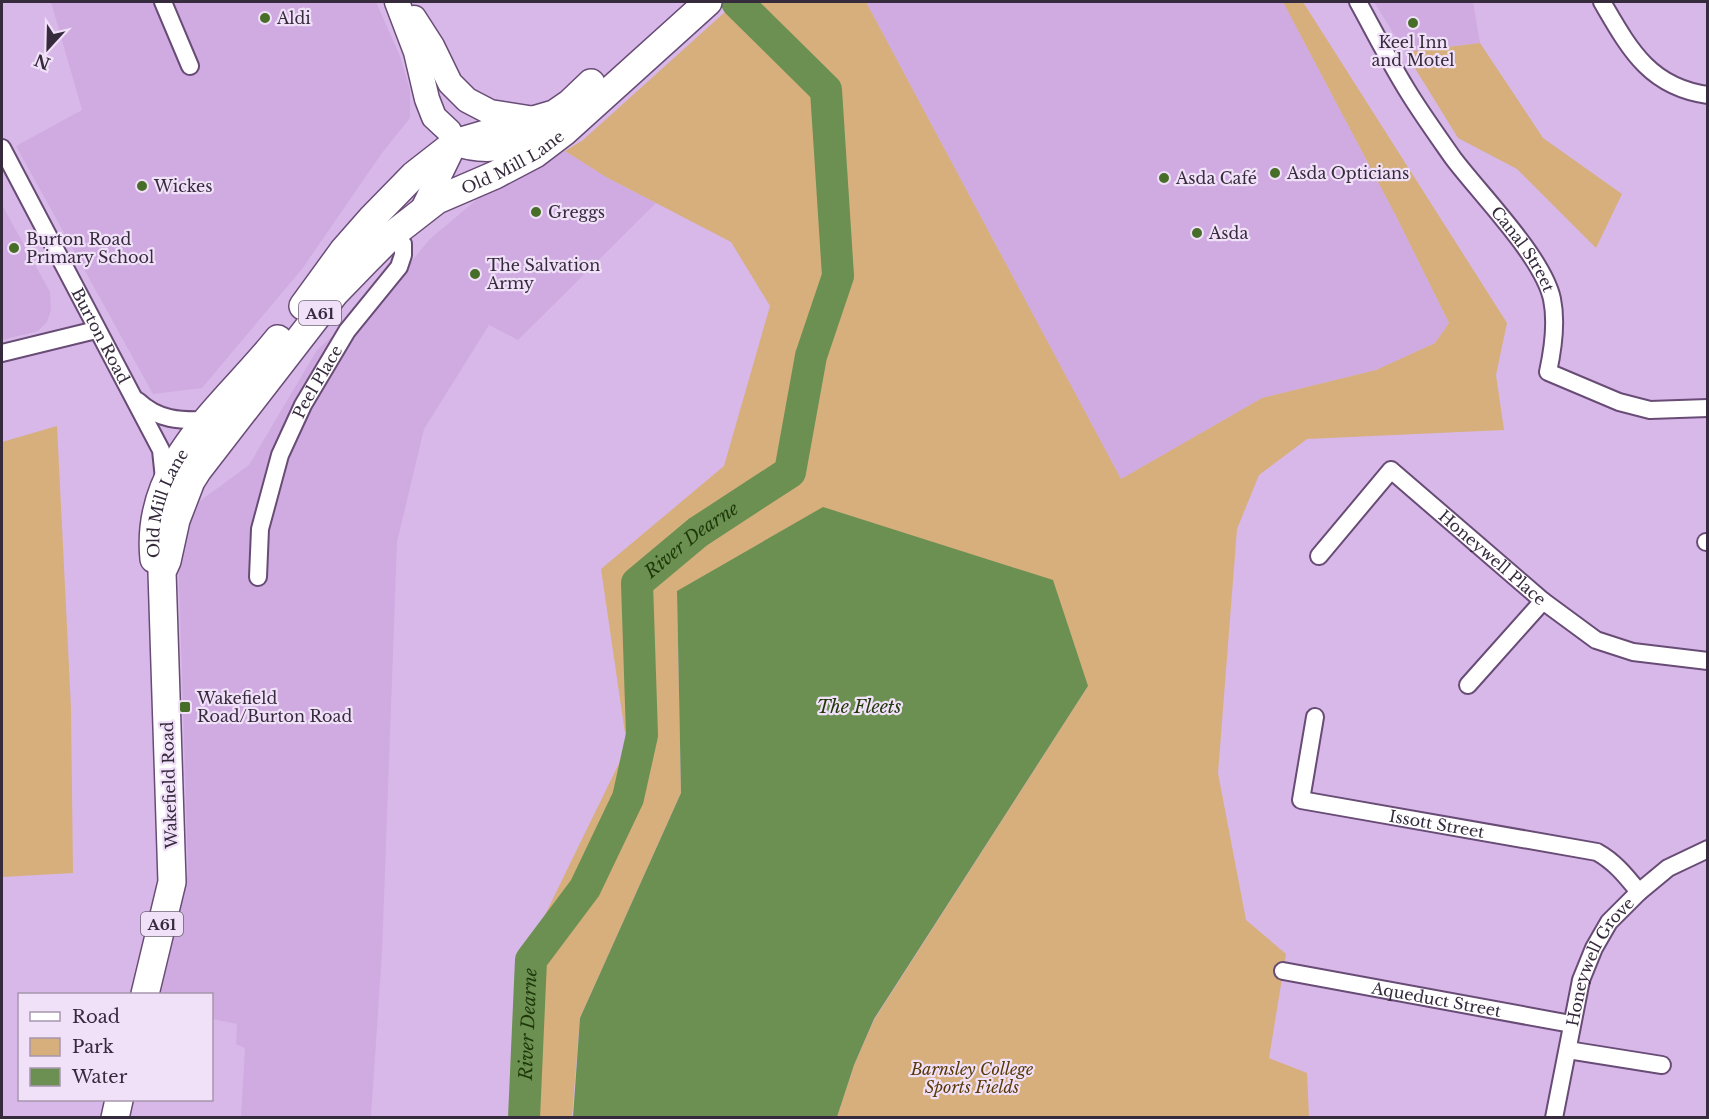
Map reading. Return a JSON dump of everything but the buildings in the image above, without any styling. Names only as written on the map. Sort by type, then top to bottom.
[{"type":"main road","name":"Old Mill Lane","points":[[162,572],[167,561],[176,520],[191,481],[335,293],[382,227],[414,175],[452,137],[554,114],[697,3]]},
{"type":"main road","name":"Old Mill Lane","points":[[162,572],[154,559],[152,541],[164,487],[179,458],[206,420],[273,345],[343,251],[382,227],[423,209],[451,192],[495,175],[535,154],[564,132],[697,3]]},
{"type":"main road","name":"Wakefield Road","points":[[145,993],[172,882],[162,572]]},
{"type":"main road","points":[[115,1118],[119,1101]]},
{"type":"street","points":[[163,2],[190,66]]},
{"type":"street","points":[[397,2],[416,51],[427,99],[434,117],[452,137],[470,149],[490,150],[564,132]]},
{"type":"street","points":[[402,2],[432,46],[450,82],[455,111],[452,137],[423,209]]},
{"type":"street","name":"Canal Street","points":[[1358,2],[1406,88],[1454,159],[1520,242],[1541,273],[1552,298],[1554,324],[1553,351],[1548,372],[1619,402],[1650,410],[1707,408]]},
{"type":"street","points":[[1602,2],[1625,42],[1650,71],[1676,86],[1707,95]]},
{"type":"street","points":[[450,82],[467,100],[490,112],[537,119]]},
{"type":"street","name":"Burton Road","points":[[2,148],[161,450],[164,487]]},
{"type":"street","name":"Peel Place","points":[[258,576],[260,529],[280,455],[303,405],[347,331],[399,267],[403,255],[403,244],[382,227]]},
{"type":"street","points":[[2,353],[96,330]]},
{"type":"street","name":"Burton Road","points":[[133,396],[159,417],[177,420],[206,420]]},
{"type":"street","name":"Honeywell Place","points":[[1318,556],[1391,470],[1543,601],[1596,640],[1633,652],[1707,662]]},
{"type":"street","points":[[1468,686],[1543,601]]},
{"type":"street","name":"Issott Street","points":[[1315,717],[1300,800],[1597,852],[1607,857],[1621,870],[1638,892]]},
{"type":"street","name":"Honeywell Grove","points":[[1554,1118],[1581,980],[1594,948],[1609,922],[1638,892],[1668,868],[1707,849]]},
{"type":"street","name":"Aqueduct Street","points":[[1284,971],[1301,983],[1571,1024]]},
{"type":"street","points":[[1568,1050],[1662,1065]]},
{"type":"shaded area","points":[[51,2],[376,2],[400,56],[410,90],[410,118],[382,153],[302,269],[202,388],[153,394],[16,146],[82,110]]},
{"type":"shaded area","points":[[866,2],[1283,2],[1396,216],[1449,323],[1435,343],[1376,370],[1262,398],[1121,479]]},
{"type":"shaded area","points":[[1374,2],[1473,2],[1480,43],[1405,52]]},
{"type":"shaded area","points":[[565,151],[606,177],[656,203],[518,340],[489,325],[424,429],[397,542],[382,953],[371,1117],[241,1117],[245,1048],[236,1044],[237,1024],[213,1019],[213,993],[161,993],[188,871],[178,548],[200,501],[249,465],[317,350],[400,275],[430,239],[501,179]]},
{"type":"shaded area","name":"Burton Road Primary School","points":[[2,205],[50,292],[51,310],[47,322],[38,331],[2,340]]},
{"type":"green space","name":"Barnsley College Sports Fields","points":[[736,2],[866,2],[1121,479],[1262,398],[1376,370],[1435,343],[1449,323],[1396,216],[1283,2],[1303,2],[1507,323],[1496,375],[1504,430],[1307,439],[1259,475],[1237,529],[1218,773],[1246,920],[1286,954],[1269,1058],[1307,1073],[1309,1117],[837,1117],[854,1065],[874,1020],[1088,686],[677,591],[681,793],[580,1018],[572,1117],[520,1117],[520,966],[627,747],[601,569],[724,466],[770,306],[731,242],[606,177],[565,151],[583,140]]},
{"type":"green space","points":[[1480,43],[1543,138],[1622,194],[1596,248],[1517,169],[1458,138],[1405,52]]},
{"type":"green space","points":[[57,426],[71,708],[73,873],[2,877],[2,442]]},
{"type":"water","name":"The Fleets","points":[[823,507],[1053,580],[1088,686],[874,1019],[854,1065],[837,1117],[573,1117],[580,1018],[681,793],[677,591]]},
{"type":"waterway","name":"River Dearne","points":[[524,1118],[531,960],[585,888],[628,798],[642,735],[637,583],[698,532],[790,472],[811,356],[838,276],[826,90],[737,2]]},
{"type":"place","name":"Aldi","points":[[265,18]]},
{"type":"place","name":"Keel Inn and Motel","points":[[1413,23]]},
{"type":"place","name":"Asda Opticians","points":[[1275,173]]},
{"type":"place","name":"Asda Café","points":[[1164,178]]},
{"type":"place","name":"Wickes","points":[[142,186]]},
{"type":"place","name":"Greggs","points":[[536,212]]},
{"type":"place","name":"Asda","points":[[1197,233]]},
{"type":"place","name":"Burton Road Primary School","points":[[14,248]]},
{"type":"place","name":"The Salvation Army","points":[[475,274]]},
{"type":"place","name":"Wakefield Road/Burton Road","points":[[185,707]]}]
